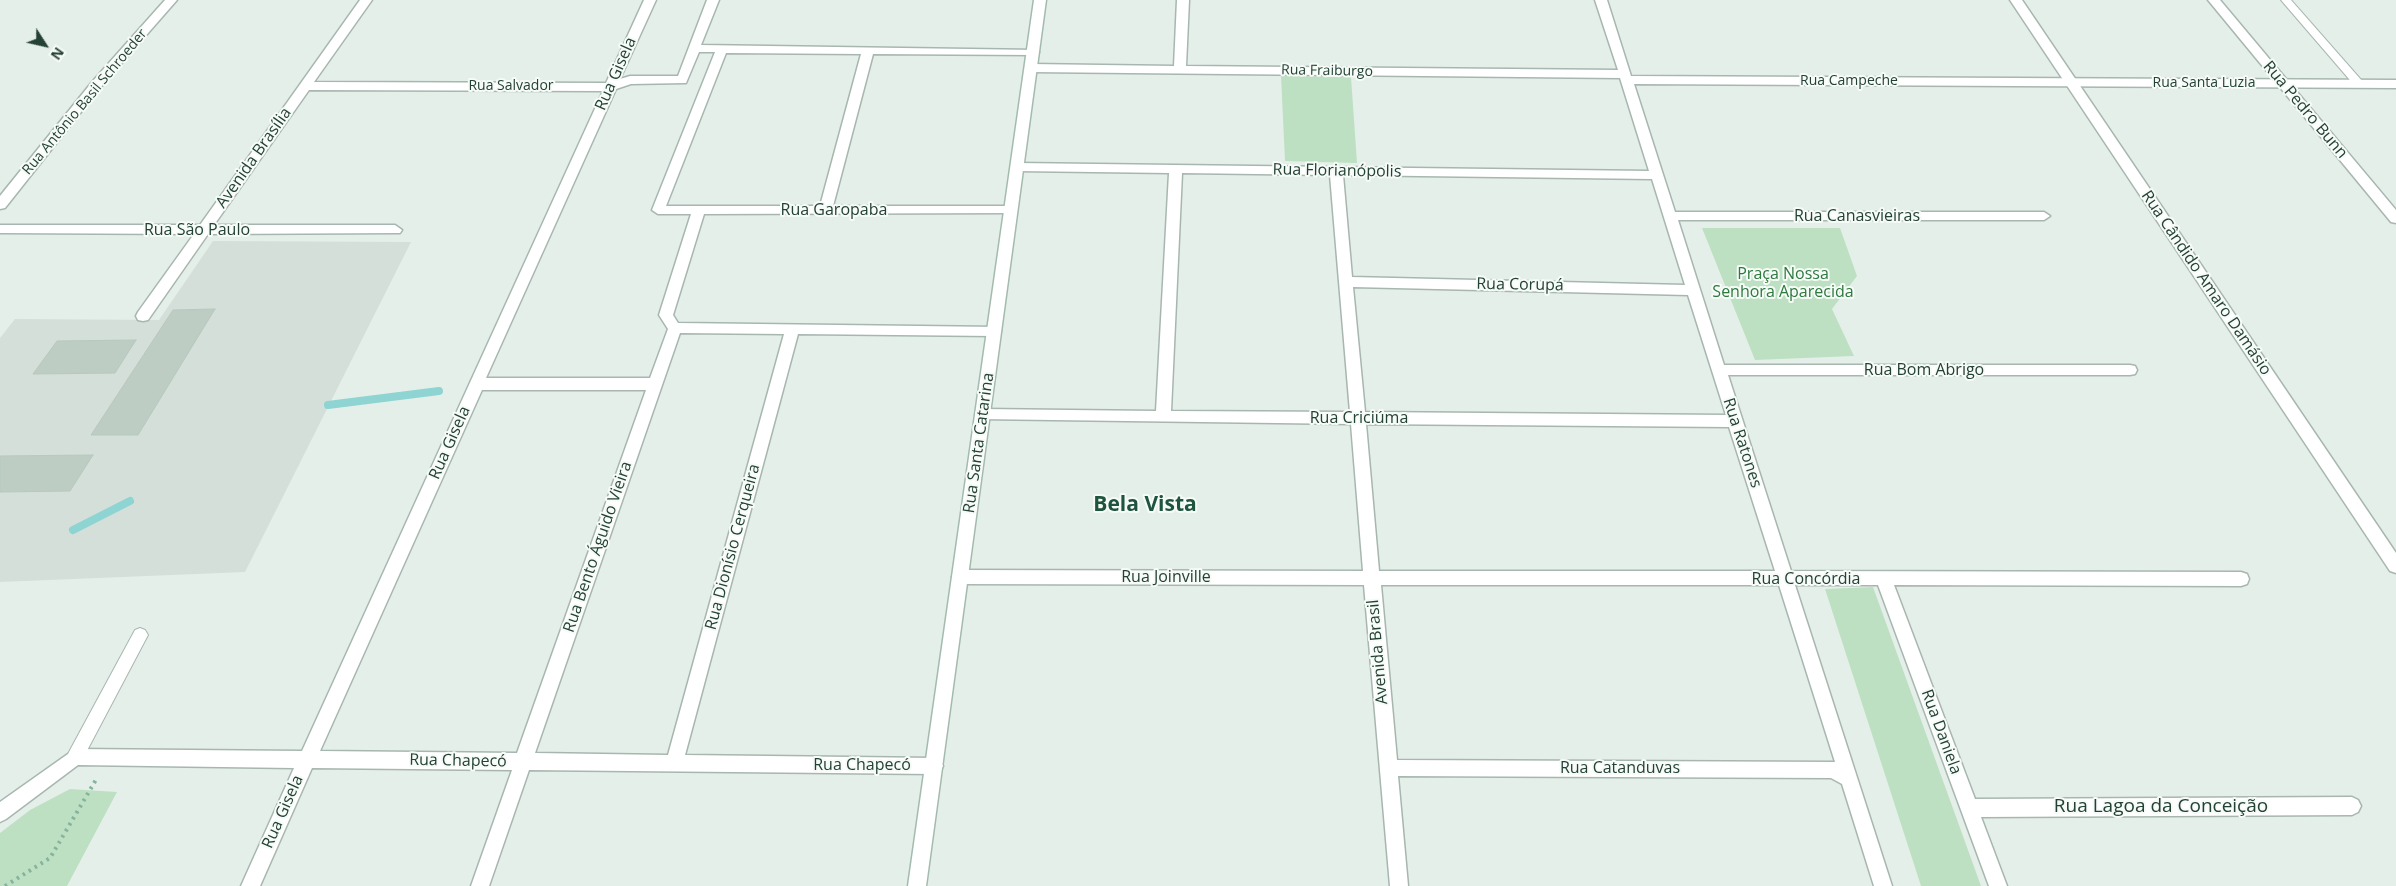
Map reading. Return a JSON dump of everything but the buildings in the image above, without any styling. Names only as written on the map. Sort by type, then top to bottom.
[{"type":"street","name":"Rua Antônio Basil Schroeder","points":[[0,205],[96,85],[171,0]]},
{"type":"street","name":"Avenida Brasília","points":[[143,316],[366,0]]},
{"type":"street","name":"Rua Gisela","points":[[250,886],[650,0]]},
{"type":"street","points":[[713,0],[694,48],[1033,52]]},
{"type":"street","name":"Rua Santa Catarina","points":[[917,886],[1040,0]]},
{"type":"street","points":[[1180,70],[1183,0]]},
{"type":"street","name":"Rua Ratones","points":[[1601,0],[1883,886]]},
{"type":"street","name":"Rua Cândido Amaro Damásio","points":[[2016,0],[2396,566]]},
{"type":"street","name":"Rua Pedro Bunn","points":[[2214,0],[2396,219]]},
{"type":"street","name":"Rua Salvador","points":[[305,86],[610,87],[630,80],[682,80],[694,48]]},
{"type":"street","name":"Rua Garopaba","points":[[722,49],[658,210],[1011,210]]},
{"type":"street","points":[[825,210],[868,50]]},
{"type":"street","name":"Rua Fraiburgo","points":[[1031,68],[1625,77]]},
{"type":"street","name":"Rua Campeche","points":[[1625,77],[2071,82]]},
{"type":"street","name":"Rua Santa Luzia","points":[[2071,82],[2396,84]]},
{"type":"street","name":"Rua Florianópolis","points":[[1017,167],[1656,175]]},
{"type":"street","points":[[1164,416],[1176,169]]},
{"type":"street","name":"Avenida Brasil","points":[[1336,171],[1399,886]]},
{"type":"street","points":[[699,210],[666,314],[668,321],[675,328],[994,331]]},
{"type":"street","name":"Rua Canasvieiras","points":[[1670,216],[2044,216]]},
{"type":"street","name":"Rua São Paulo","points":[[0,229],[394,230]]},
{"type":"street","name":"Rua Corupá","points":[[1346,282],[1693,290]]},
{"type":"street","name":"Rua Bento Águido Vieira","points":[[480,886],[675,328]]},
{"type":"street","name":"Rua Dionísio Cerqueira","points":[[674,764],[792,330]]},
{"type":"street","name":"Rua Bom Abrigo","points":[[1719,370],[2130,370]]},
{"type":"street","points":[[476,384],[655,384]]},
{"type":"street","name":"Rua Criciúma","points":[[982,415],[1735,421]]},
{"type":"street","name":"Rua Joinville","points":[[960,577],[1372,578]]},
{"type":"street","name":"Rua Concórdia","points":[[1372,578],[2241,579]]},
{"type":"street","name":"Rua Daniela","points":[[1884,579],[1998,886]]},
{"type":"street","points":[[0,813],[75,758]]},
{"type":"street","name":"Rua Chapecó","points":[[75,758],[934,766]]},
{"type":"street","name":"Rua Catanduvas","points":[[1389,768],[1833,770],[1849,778]]},
{"type":"street","name":"Rua Lagoa da Conceição","points":[[1969,808],[2352,806]]},
{"type":"lane","points":[[2286,0],[2359,84]]},
{"type":"lane","points":[[75,758],[140,635]]},
{"type":"path","points":[[5,886],[50,858],[109,758]]},
{"type":"shaded area","points":[[213,241],[411,242],[245,572],[0,582],[0,338],[15,319],[159,320]]},
{"type":"green space","points":[[1281,76],[1351,77],[1357,163],[1285,161]]},
{"type":"green space","name":"Praça Nossa Senhora Aparecida","points":[[1702,228],[1840,228],[1857,276],[1832,309],[1854,356],[1755,360]]},
{"type":"green space","points":[[1873,587],[1981,886],[1921,886],[1825,589]]},
{"type":"green space","points":[[70,789],[117,792],[67,886],[0,886],[0,833],[30,810]]},
{"type":"waterway","points":[[328,405],[439,391]]},
{"type":"waterway","points":[[73,530],[130,501]]},
{"type":"district","name":"Bela Vista","points":[[1145,505]]}]
